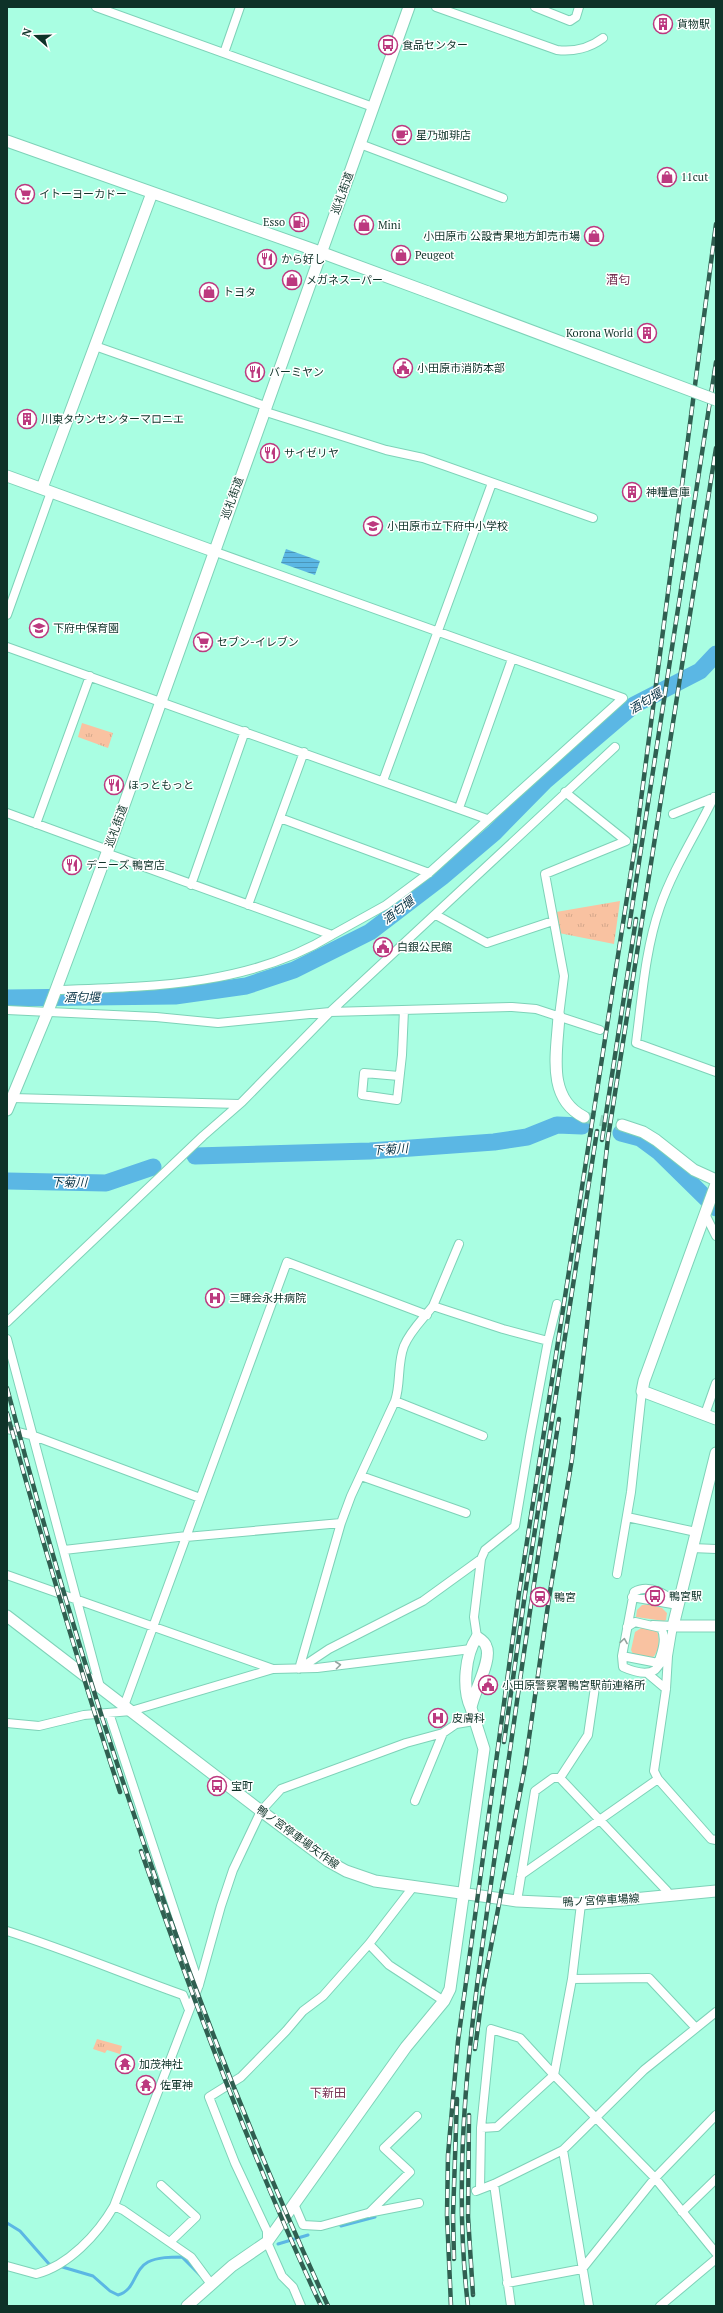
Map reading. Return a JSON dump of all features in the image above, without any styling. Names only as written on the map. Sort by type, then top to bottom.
[{"type":"street","points":[[96,7],[373,107]]},
{"type":"street","points":[[224,53],[240,7]]},
{"type":"street","name":"巡礼街道","points":[[48,1011],[107,851],[264,408],[409,7]]},
{"type":"street","points":[[436,7],[557,50],[569,51],[582,48],[595,44],[603,38]]},
{"type":"street","points":[[535,7],[570,21],[576,17],[579,7]]},
{"type":"street","points":[[7,141],[320,252],[716,400]]},
{"type":"street","points":[[360,144],[504,198]]},
{"type":"street","points":[[7,615],[46,490],[95,346],[152,193]]},
{"type":"street","points":[[95,346],[264,408],[386,450],[423,458],[593,518]]},
{"type":"street","points":[[7,476],[213,552],[623,698],[487,819],[429,873],[386,905],[312,947],[238,974],[152,986],[56,990]]},
{"type":"street","points":[[383,781],[492,483]]},
{"type":"street","points":[[7,647],[304,752],[487,819]]},
{"type":"street","points":[[459,808],[512,659]]},
{"type":"street","points":[[36,824],[90,676]]},
{"type":"street","points":[[191,884],[245,731]]},
{"type":"street","points":[[7,1322],[203,1136],[239,1104],[330,1012],[615,747]]},
{"type":"street","points":[[248,905],[304,752]]},
{"type":"street","points":[[565,792],[626,841],[545,874],[564,976],[560,1016],[558,1084],[562,1099],[572,1111],[584,1117]]},
{"type":"street","points":[[673,814],[715,797]]},
{"type":"street","points":[[715,797],[686,849],[660,907],[648,959],[636,1043],[716,1072]]},
{"type":"street","points":[[7,813],[191,884],[332,935]]},
{"type":"street","points":[[280,818],[429,873]]},
{"type":"street","points":[[436,915],[487,943],[553,921]]},
{"type":"street","points":[[7,1010],[156,1017],[218,1024],[330,1012],[512,1007],[536,1009],[600,1030]]},
{"type":"street","points":[[399,1076],[364,1072],[362,1095],[397,1100],[402,1055],[404,1010]]},
{"type":"street","points":[[7,1110],[48,1011]]},
{"type":"street","points":[[12,1098],[239,1104]]},
{"type":"street","points":[[617,1574],[627,1517],[644,1381],[715,1185],[656,1140],[643,1132],[622,1125]]},
{"type":"street","points":[[705,1212],[716,1236]]},
{"type":"street","points":[[299,1669],[341,1523],[399,1391],[399,1366],[404,1346],[415,1327],[427,1315],[433,1306],[459,1244]]},
{"type":"street","points":[[128,1709],[152,1627],[287,1262],[427,1315]]},
{"type":"street","points":[[187,2306],[232,2266],[268,2242],[406,2047],[444,2001],[450,1989],[484,1749],[474,1721],[466,1685],[471,1649],[477,1637],[474,1617],[481,1559],[485,1550],[516,1526],[530,1437],[548,1341],[557,1304]]},
{"type":"street","points":[[433,1306],[503,1330],[548,1341]]},
{"type":"street","points":[[7,1339],[100,1687]]},
{"type":"street","points":[[705,1414],[716,1383]]},
{"type":"street","points":[[642,1391],[716,1419]]},
{"type":"street","points":[[395,1401],[483,1436]]},
{"type":"street","points":[[7,1429],[34,1436],[200,1498]]},
{"type":"street","points":[[716,1453],[673,1626],[668,1656],[666,1689],[654,1771],[658,1779],[711,1839],[716,1840]]},
{"type":"street","points":[[361,1476],[466,1512]]},
{"type":"street","points":[[627,1517],[696,1532]]},
{"type":"street","points":[[64,1550],[341,1523]]},
{"type":"street","points":[[692,1548],[716,1549]]},
{"type":"street","points":[[299,1669],[329,1649],[423,1601],[481,1559]]},
{"type":"street","points":[[7,1575],[274,1669]]},
{"type":"street","points":[[666,1689],[647,1673],[623,1667],[622,1656],[632,1597],[679,1605]]},
{"type":"street","name":"鴨ノ宮停車場矢作線","points":[[7,1616],[328,1862],[346,1871],[375,1880],[413,1887],[463,1893]]},
{"type":"street","points":[[627,1627],[635,1622],[673,1626],[716,1626]]},
{"type":"street","points":[[647,1673],[654,1670],[658,1663],[664,1642],[664,1632],[661,1628],[653,1625]]},
{"type":"street","points":[[471,1708],[480,1676],[484,1671],[487,1651],[486,1646],[477,1637]]},
{"type":"street","points":[[7,1723],[39,1726],[84,1715],[109,1713],[274,1669],[299,1669],[471,1649]]},
{"type":"street","points":[[622,1656],[658,1663],[668,1656]]},
{"type":"street","points":[[560,1778],[588,1735],[595,1687]]},
{"type":"street","points":[[109,1713],[200,1985]]},
{"type":"street","points":[[7,2266],[36,2274],[48,2270],[81,2247],[104,2222],[114,2206],[200,1985],[221,1906],[233,1870],[261,1811],[281,1789],[406,1742],[444,1733],[456,1724],[474,1721]]},
{"type":"street","points":[[415,1801],[444,1733]]},
{"type":"street","points":[[517,1901],[520,1875],[535,1791],[553,1778],[560,1778],[601,1820],[667,1891],[666,1896]]},
{"type":"street","points":[[520,1875],[658,1779]]},
{"type":"street","points":[[301,2306],[293,2287],[282,2276],[268,2242],[267,2231],[238,2170],[209,2097],[241,2077],[286,2032],[303,2011],[323,1996],[370,1944],[413,1887]]},
{"type":"street","name":"鴨ノ宮停車場線","points":[[463,1893],[517,1901],[581,1904],[716,1891]]},
{"type":"street","points":[[482,2128],[497,2127],[554,2075],[572,1979],[581,1904]]},
{"type":"street","points":[[7,1931],[56,1947],[110,1969],[184,1995],[189,2010]]},
{"type":"street","points":[[370,1944],[389,1964],[444,2001]]},
{"type":"street","points":[[572,1979],[650,1978],[696,2027]]},
{"type":"street","points":[[716,2012],[644,2070],[596,2119],[563,2150],[494,2184],[478,2190],[491,2029],[520,2038],[596,2119],[655,2178],[716,2253]]},
{"type":"street","points":[[507,2283],[582,2269],[655,2178],[716,2115]]},
{"type":"street","points":[[368,2213],[410,2172],[384,2148],[417,2116]]},
{"type":"street","points":[[563,2150],[589,2306]]},
{"type":"street","points":[[682,2212],[716,2179]]},
{"type":"street","points":[[494,2184],[511,2306]]},
{"type":"street","points":[[160,2185],[196,2217],[171,2241]]},
{"type":"street","points":[[294,2204],[303,2225],[321,2226],[368,2213],[419,2203]]},
{"type":"street","points":[[114,2206],[123,2210],[171,2241],[191,2256],[212,2284]]},
{"type":"street","points":[[660,2306],[716,2259]]},
{"type":"green space","points":[[82,723],[113,733],[108,748],[78,737]]},
{"type":"green space","points":[[620,901],[614,944],[559,933],[556,912]]},
{"type":"green space","points":[[649,1604],[662,1608],[667,1613],[666,1620],[636,1617],[637,1610],[642,1605]]},
{"type":"green space","points":[[643,1627],[656,1630],[658,1633],[658,1649],[652,1658],[633,1654],[631,1650],[635,1632]]},
{"type":"green space","points":[[97,2039],[122,2046],[120,2054],[107,2050],[105,2053],[93,2049]]},
{"type":"water","points":[[286,549],[320,561],[315,575],[281,563]]},
{"type":"waterway","name":"酒匂堰","points":[[7,998],[175,996],[246,986],[294,970],[370,932],[442,877],[494,833],[545,781],[634,705],[700,671],[716,654]]},
{"type":"waterway","name":"下菊川","points":[[195,1156],[370,1151],[494,1142],[527,1137],[557,1125],[582,1126]]},
{"type":"waterway","name":"下菊川","points":[[621,1133],[640,1138],[659,1152],[716,1208]]},
{"type":"waterway","name":"下菊川","points":[[7,1181],[106,1183],[153,1167]]},
{"type":"waterway","points":[[341,2226],[375,2217]]},
{"type":"waterway","points":[[7,2223],[20,2231],[49,2264],[52,2265]]},
{"type":"waterway","points":[[278,2244],[308,2235]]},
{"type":"waterway","points":[[59,2266],[93,2276],[110,2291],[118,2295],[128,2289],[143,2266],[156,2259],[182,2257],[202,2277]]},
{"type":"tunnel","points":[[584,1117],[622,1125]]},
{"type":"railway","points":[[451,2306],[447,2215],[448,2155],[458,2041],[519,1593],[635,846],[716,224]]},
{"type":"railway","points":[[629,927],[716,362]]},
{"type":"railway","points":[[475,2049],[483,1989],[525,1766],[549,1598],[572,1459],[608,1138],[716,448]]},
{"type":"railway","points":[[602,1140],[636,919]]},
{"type":"railway","points":[[504,1742],[525,1594],[597,1131]]},
{"type":"railway","points":[[7,1388],[73,1622],[147,1854],[188,1969],[232,2083],[328,2306]]},
{"type":"railway","points":[[7,1413],[61,1603],[120,1792]]},
{"type":"railway","points":[[468,2306],[463,2249],[462,2192],[463,2136],[472,2024],[518,1691],[559,1419]]},
{"type":"railway","points":[[141,1851],[225,2080],[271,2194],[321,2306]]},
{"type":"railway","points":[[454,2259],[453,2216],[457,2099]]},
{"type":"railway","points":[[469,2115],[468,2217],[473,2295]]},
{"type":"place","name":"貨物駅","points":[[663,24]]},
{"type":"place","name":"食品センター","points":[[388,45]]},
{"type":"place","name":"星乃珈琲店","points":[[402,135]]},
{"type":"place","name":"11cut","points":[[667,177]]},
{"type":"place","name":"イトーヨーカドー","points":[[25,194]]},
{"type":"place","name":"Esso","points":[[299,222]]},
{"type":"place","name":"Mini","points":[[364,225]]},
{"type":"place","name":"小田原市 公設青果地方卸売市場","points":[[594,236]]},
{"type":"place","name":"Peugeot","points":[[401,255]]},
{"type":"place","name":"から好し","points":[[267,259]]},
{"type":"place","name":"メガネスーパー","points":[[292,280]]},
{"type":"place","name":"トヨタ","points":[[209,292]]},
{"type":"place","name":"Korona World","points":[[647,333]]},
{"type":"place","name":"小田原市消防本部","points":[[403,368]]},
{"type":"place","name":"バーミヤン","points":[[255,372]]},
{"type":"place","name":"川東タウンセンターマロニエ","points":[[27,419]]},
{"type":"place","name":"サイゼリヤ","points":[[270,453]]},
{"type":"place","name":"神糧倉庫","points":[[632,492]]},
{"type":"place","name":"小田原市立下府中小学校","points":[[373,526]]},
{"type":"place","name":"下府中保育園","points":[[39,628]]},
{"type":"place","name":"セブン-イレブン","points":[[203,642]]},
{"type":"place","name":"ほっともっと","points":[[114,785]]},
{"type":"place","name":"デニーズ 鴨宮店","points":[[72,865]]},
{"type":"place","name":"白銀公民館","points":[[383,947]]},
{"type":"place","name":"三暉会永井病院","points":[[215,1298]]},
{"type":"place","name":"鴨宮駅","points":[[655,1596]]},
{"type":"place","name":"鴨宮","points":[[540,1597]]},
{"type":"place","name":"小田原警察署鴨宮駅前連絡所","points":[[488,1685]]},
{"type":"place","name":"皮膚科","points":[[438,1718]]},
{"type":"place","name":"宝町","points":[[217,1786]]},
{"type":"place","name":"加茂神社","points":[[125,2064]]},
{"type":"place","name":"佐軍神","points":[[146,2085]]},
{"type":"district","name":"酒匂","points":[[618,279]]},
{"type":"district","name":"下新田","points":[[328,2092]]}]
